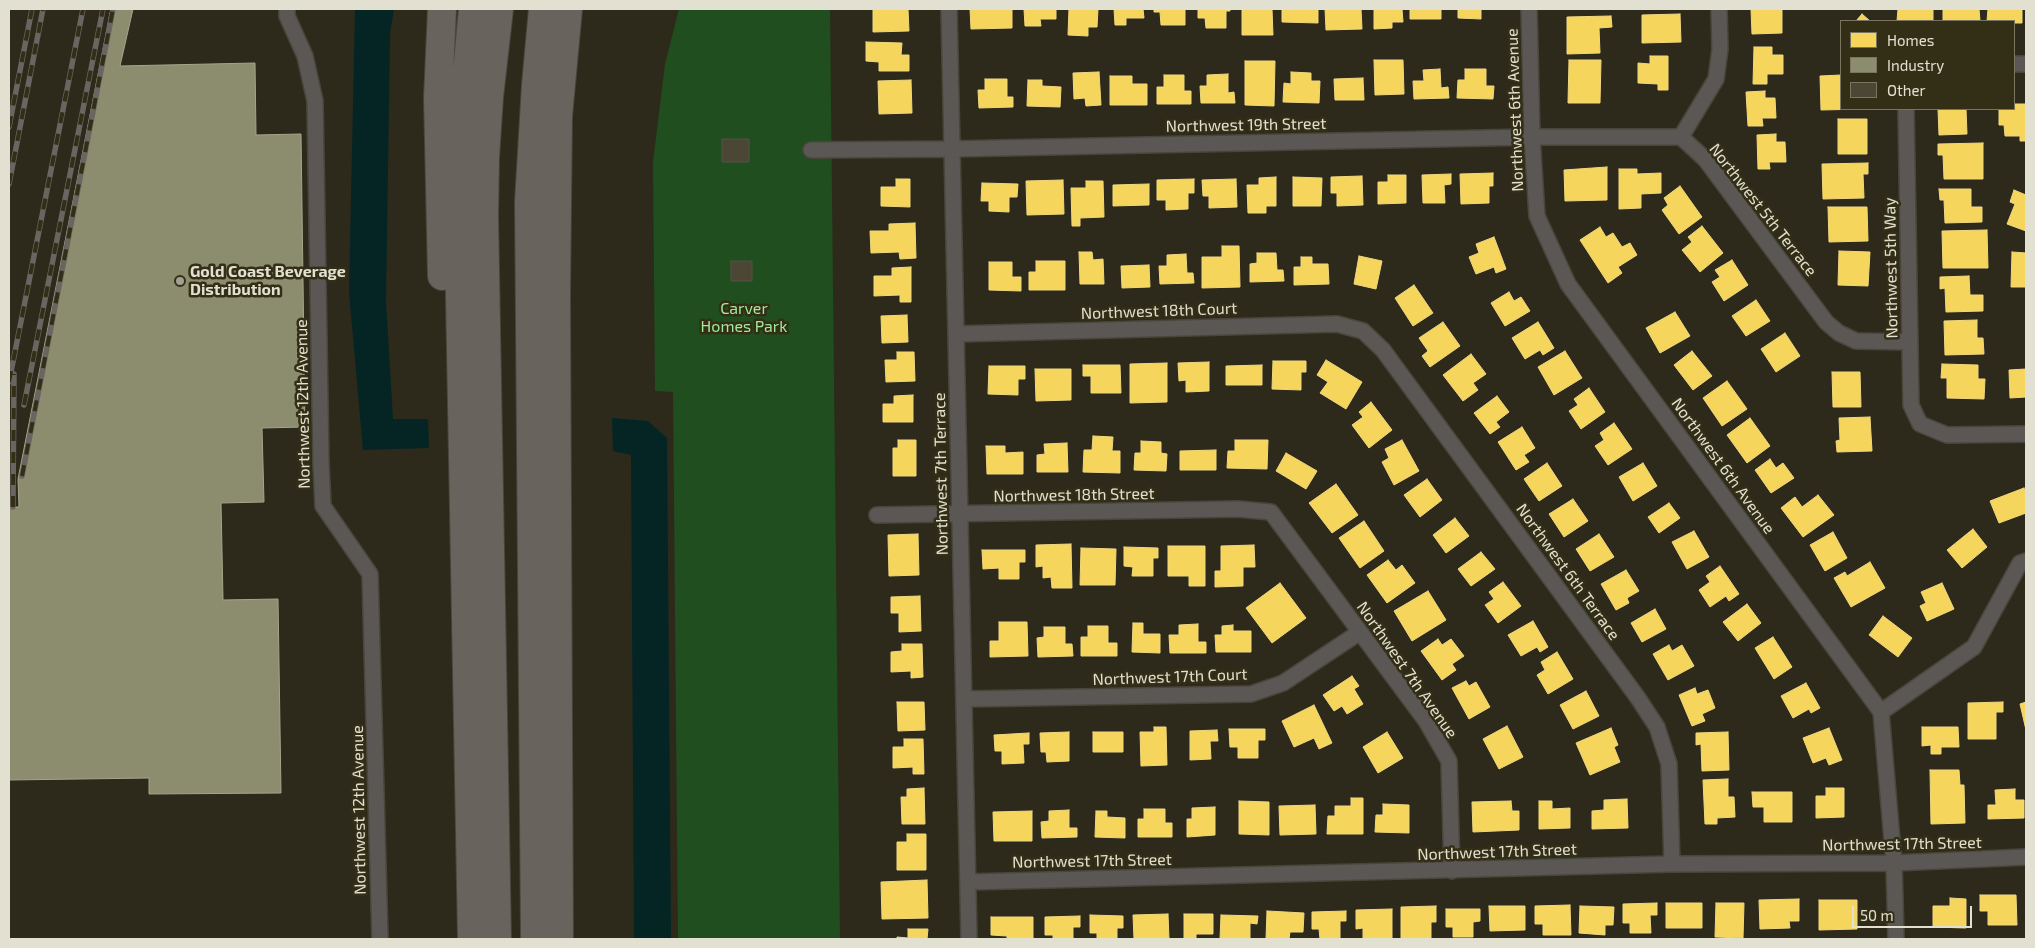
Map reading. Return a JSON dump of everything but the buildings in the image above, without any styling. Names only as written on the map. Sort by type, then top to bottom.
[{"type":"highway","points":[[442,9],[438,98],[441,274],[462,390]]},
{"type":"highway","points":[[472,939],[460,181],[466,66],[473,9]]},
{"type":"highway","points":[[497,939],[484,215],[488,105],[499,9]]},
{"type":"highway","points":[[535,939],[529,221],[532,134],[543,9]]},
{"type":"highway","points":[[559,939],[556,600],[558,116],[568,9]]},
{"type":"highway","points":[[558,116],[581,9]]},
{"type":"street","name":"Northwest 12th Avenue","points":[[287,9],[287,16],[304,56],[315,101],[323,506],[370,574],[380,939]]},
{"type":"street","name":"Northwest 7th Terrace","points":[[949,9],[969,939]]},
{"type":"street","name":"Northwest 6th Avenue","points":[[1529,9],[1532,137],[1537,216],[1568,284],[1881,712]]},
{"type":"street","points":[[1681,137],[1716,79],[1720,49],[1719,9]]},
{"type":"street","name":"Northwest 5th Way","points":[[1906,110],[1911,404],[1920,424],[1947,435],[2026,434]]},
{"type":"street","name":"Northwest 19th Street","points":[[811,150],[951,149],[1532,137],[1681,137]]},
{"type":"street","name":"Northwest 5th Terrace","points":[[1681,137],[1705,160],[1826,322],[1839,333],[1856,341],[1910,342]]},
{"type":"street","name":"Northwest 18th Court","points":[[956,334],[1337,324],[1363,331]]},
{"type":"street","name":"Northwest 6th Terrace","points":[[1363,331],[1383,350],[1638,698],[1657,727],[1669,764],[1672,864]]},
{"type":"street","name":"Northwest 18th Street","points":[[877,515],[1238,509],[1271,512]]},
{"type":"street","name":"Northwest 7th Avenue","points":[[1271,512],[1426,722],[1449,761],[1452,871]]},
{"type":"street","points":[[1896,939],[1894,863],[1881,712],[1974,647],[2020,563],[2026,561]]},
{"type":"street","name":"Northwest 17th Court","points":[[964,699],[1250,694],[1283,683],[1360,632]]},
{"type":"street","name":"Northwest 17th Street","points":[[969,882],[1672,864],[1894,863],[2026,857]]},
{"type":"green space","name":"Carver Homes Park","points":[[679,9],[830,9],[840,939],[678,939],[673,392],[655,391],[653,162],[665,64]]},
{"type":"water","points":[[355,9],[394,9],[390,34],[386,302],[393,419],[428,419],[429,448],[363,450],[349,292]]},
{"type":"water","points":[[612,418],[648,421],[667,438],[671,939],[634,939],[631,455],[613,451]]},
{"type":"railway","points":[[9,127],[32,9]]},
{"type":"railway","points":[[9,184],[43,9]]},
{"type":"railway","points":[[9,382],[83,9]]},
{"type":"railway","points":[[24,405],[103,9]]},
{"type":"railway","points":[[22,476],[113,9]]},
{"type":"railway","points":[[13,507],[14,374]]},
{"type":"place","name":"Gold Coast Beverage Distribution","points":[[180,281]]}]
